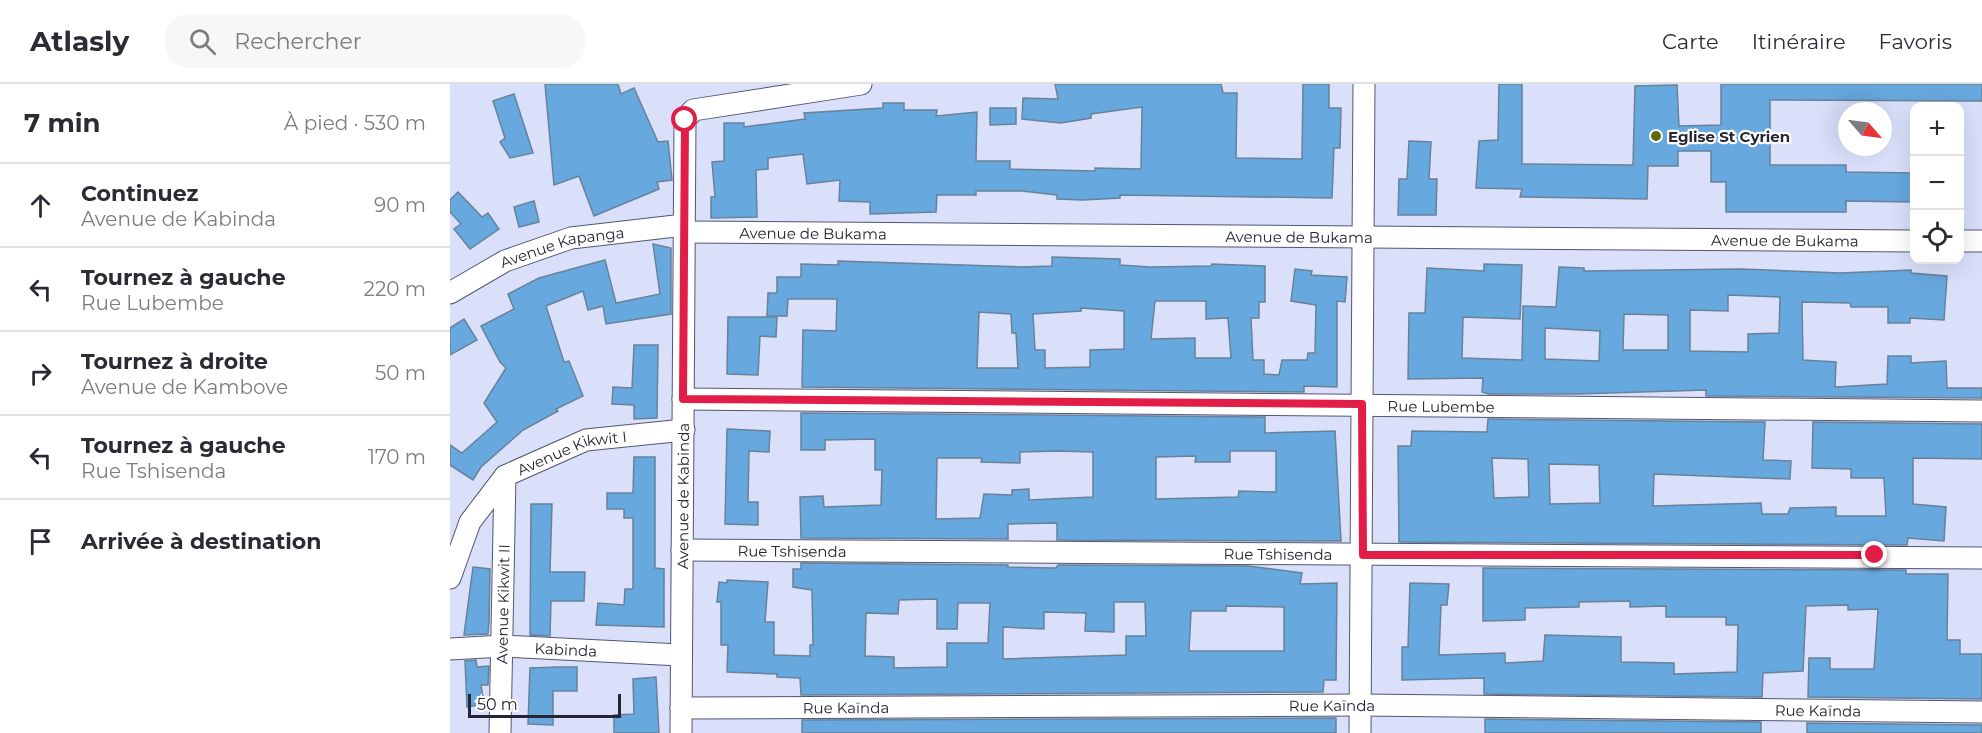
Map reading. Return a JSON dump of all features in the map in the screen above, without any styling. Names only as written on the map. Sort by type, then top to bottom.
[{"type":"street","name":"Avenue de Kabinda","points":[[681,733],[685,120],[693,110],[861,84]]},
{"type":"street","points":[[1360,733],[1363,555],[1364,84]]},
{"type":"street","name":"Avenue de Bukama","points":[[684,228],[1364,237],[1910,241]]},
{"type":"street","name":"Avenue Kapanga","points":[[450,293],[505,261],[571,238],[684,228]]},
{"type":"street","points":[[1964,241],[1982,241]]},
{"type":"street","name":"Rue Lubembe","points":[[683,399],[1982,411]]},
{"type":"street","name":"Avenue Kikwit I","points":[[450,578],[470,522],[505,476],[586,440],[684,430]]},
{"type":"street","name":"Avenue Kikwit II","points":[[500,733],[505,476]]},
{"type":"street","name":"Rue Tshisenda","points":[[682,550],[1982,558]]},
{"type":"street","name":"Kabinda","points":[[450,649],[503,646],[680,655]]},
{"type":"street","name":"Rue Kaïnda","points":[[681,708],[1360,705],[1982,712]]},
{"type":"building","points":[[545,84],[618,84],[621,94],[634,88],[658,142],[668,141],[672,180],[657,182],[659,189],[594,216],[579,176],[554,185]]},
{"type":"building","points":[[1055,84],[1221,84],[1223,93],[1237,93],[1236,158],[1302,159],[1303,84],[1329,84],[1329,108],[1341,108],[1340,148],[1334,148],[1332,198],[1120,195],[1120,198],[1083,200],[1057,199],[1057,195],[1022,191],[976,191],[976,195],[937,195],[936,212],[870,214],[870,202],[839,201],[840,180],[807,184],[803,154],[768,158],[768,169],[756,170],[757,217],[711,218],[711,197],[715,197],[712,162],[724,161],[724,123],[744,123],[744,127],[805,119],[804,113],[883,108],[883,103],[904,103],[904,110],[937,110],[936,116],[977,112],[976,161],[1010,161],[1010,169],[1095,171],[1095,168],[1141,169],[1142,107],[1091,114],[1091,118],[1061,123],[1022,119],[1023,98],[1058,99]]},
{"type":"building","points":[[1499,84],[1522,84],[1522,164],[1633,165],[1635,86],[1677,85],[1679,126],[1721,125],[1721,84],[1982,84],[1982,101],[1770,100],[1770,165],[1846,165],[1846,172],[1910,173],[1910,202],[1846,201],[1846,212],[1726,212],[1726,182],[1711,182],[1711,151],[1678,151],[1678,166],[1648,166],[1647,199],[1520,197],[1522,189],[1476,188],[1479,141],[1498,140]]},
{"type":"building","points":[[514,94],[533,153],[510,158],[500,142],[505,138],[493,101]]},
{"type":"building","points":[[990,108],[1016,108],[1016,124],[990,125]]},
{"type":"building","points":[[1409,141],[1431,142],[1429,179],[1437,179],[1436,215],[1398,215],[1399,179],[1407,179]]},
{"type":"building","points":[[458,192],[482,217],[488,213],[499,229],[470,249],[454,229],[461,224],[450,212],[450,200]]},
{"type":"building","points":[[534,201],[539,222],[519,227],[514,207]]},
{"type":"building","points":[[653,244],[671,248],[671,314],[606,324],[603,306],[588,310],[583,291],[546,306],[564,362],[569,361],[583,396],[556,409],[558,411],[523,430],[481,467],[473,480],[450,465],[450,445],[462,453],[497,422],[484,403],[506,368],[500,362],[481,326],[514,309],[508,294],[539,278],[605,260],[616,303],[660,294]]},
{"type":"building","points":[[1052,257],[1120,259],[1120,265],[1150,267],[1211,266],[1212,264],[1265,266],[1265,302],[1259,302],[1259,318],[1251,318],[1253,360],[1264,360],[1264,374],[1279,375],[1282,360],[1307,360],[1308,353],[1315,353],[1316,305],[1291,301],[1295,269],[1312,271],[1311,275],[1347,277],[1345,302],[1337,301],[1337,387],[1304,386],[1304,392],[802,387],[803,330],[836,331],[837,299],[788,299],[787,316],[767,316],[768,293],[777,293],[777,277],[801,277],[801,264],[838,265],[838,261],[1052,266]],"holes":[[[1155,301],[1206,301],[1206,319],[1228,318],[1231,358],[1195,358],[1195,338],[1151,339]],[[1081,308],[1124,311],[1124,349],[1090,350],[1090,367],[1045,368],[1045,350],[1035,350],[1033,314],[1081,311]],[[979,312],[1011,314],[1012,333],[1016,333],[1018,368],[977,368]]]},
{"type":"building","points":[[1484,264],[1522,265],[1520,319],[1463,317],[1462,358],[1522,360],[1523,306],[1556,307],[1559,267],[1584,268],[1584,271],[1741,269],[1840,273],[1911,270],[1911,273],[1947,276],[1944,320],[1910,318],[1910,323],[1888,323],[1888,307],[1851,307],[1850,303],[1802,302],[1803,360],[1836,362],[1835,387],[1887,384],[1888,356],[1911,356],[1911,363],[1946,361],[1947,388],[1982,388],[1982,398],[1706,396],[1706,390],[1489,394],[1482,392],[1483,378],[1408,379],[1409,313],[1425,313],[1427,268],[1484,271]],"holes":[[[1728,295],[1780,297],[1779,333],[1748,334],[1748,352],[1690,351],[1690,310],[1728,311]],[[1624,314],[1668,315],[1668,350],[1623,350]],[[1545,328],[1600,331],[1599,361],[1545,359]]]},
{"type":"building","points":[[728,317],[777,317],[776,337],[760,336],[758,375],[727,374]]},
{"type":"building","points":[[464,319],[477,340],[450,355],[450,328]]},
{"type":"building","points":[[634,345],[658,345],[657,418],[634,419],[634,405],[612,404],[613,387],[632,388]]},
{"type":"building","points":[[801,413],[1265,417],[1265,433],[1335,431],[1341,541],[1057,540],[1057,523],[1008,524],[1008,539],[801,538],[800,497],[823,496],[824,507],[881,505],[882,470],[875,470],[875,439],[825,440],[825,450],[801,450]],"holes":[[[1230,451],[1276,451],[1276,492],[1239,491],[1238,497],[1156,499],[1156,457],[1196,456],[1195,462],[1230,462]],[[1020,452],[1093,452],[1093,497],[1029,500],[1029,489],[1012,490],[1012,495],[984,494],[980,518],[936,519],[937,458],[982,458],[981,462],[1020,463]]]},
{"type":"building","points":[[1488,419],[1765,422],[1763,460],[1791,461],[1790,479],[1654,474],[1653,506],[1761,503],[1762,514],[1788,514],[1790,508],[1836,507],[1836,516],[1886,516],[1884,478],[1851,478],[1851,469],[1812,468],[1813,422],[1982,424],[1982,459],[1913,458],[1913,504],[1946,507],[1944,541],[1908,538],[1907,545],[1399,542],[1398,446],[1411,446],[1412,431],[1487,432]],"holes":[[[1492,458],[1528,459],[1529,497],[1494,498]],[[1549,464],[1599,465],[1600,503],[1550,504]]]},
{"type":"building","points":[[727,429],[770,431],[769,452],[749,451],[748,502],[758,502],[758,525],[725,524]]},
{"type":"building","points":[[634,457],[655,457],[655,568],[664,569],[664,627],[596,625],[598,603],[624,605],[625,589],[633,589],[633,518],[624,518],[624,509],[607,509],[607,493],[633,493]]},
{"type":"building","points":[[531,504],[552,504],[550,572],[585,572],[584,601],[551,601],[550,636],[530,635]]},
{"type":"building","points":[[801,563],[1008,565],[1008,567],[1056,568],[1058,565],[1248,566],[1302,573],[1300,584],[1337,583],[1336,680],[1324,680],[1323,692],[801,695],[800,678],[777,677],[777,674],[727,672],[728,645],[721,645],[721,602],[717,602],[719,582],[727,583],[727,580],[768,582],[765,622],[774,622],[774,655],[810,656],[810,645],[813,645],[812,590],[793,587],[793,569],[801,569]],"holes":[[[937,599],[937,629],[957,629],[958,603],[990,603],[988,643],[947,643],[947,667],[894,668],[894,657],[865,656],[866,613],[898,614],[899,600]],[[1114,602],[1145,602],[1146,636],[1126,636],[1126,655],[1003,659],[1003,627],[1044,629],[1044,612],[1086,613],[1085,631],[1114,632]],[[1226,606],[1284,607],[1284,651],[1189,651],[1191,611],[1226,611]]]},
{"type":"building","points":[[473,567],[490,569],[488,634],[464,635]]},
{"type":"building","points":[[1483,568],[1906,570],[1906,574],[1948,574],[1947,640],[1960,640],[1960,654],[1982,654],[1982,699],[1808,697],[1809,658],[1830,658],[1830,669],[1874,669],[1878,609],[1848,610],[1848,605],[1806,606],[1803,671],[1763,673],[1762,697],[1484,694],[1484,678],[1402,680],[1402,647],[1408,647],[1410,583],[1449,584],[1447,605],[1441,605],[1439,655],[1505,653],[1505,663],[1543,661],[1545,635],[1621,637],[1621,662],[1674,663],[1674,674],[1737,672],[1738,625],[1726,625],[1726,617],[1666,617],[1666,606],[1630,607],[1630,601],[1579,602],[1579,607],[1525,608],[1525,620],[1483,621]]},
{"type":"building","points":[[476,660],[477,667],[489,666],[488,685],[481,685],[484,704],[467,707],[465,661]]},
{"type":"building","points":[[577,667],[577,691],[553,691],[553,725],[528,724],[530,668]]},
{"type":"building","points":[[656,677],[659,733],[614,733],[614,715],[634,714],[633,679]]},
{"type":"building","points":[[1336,718],[1336,733],[802,733],[802,720]]},
{"type":"building","points":[[1485,719],[1761,722],[1761,733],[1485,733]]},
{"type":"building","points":[[1807,723],[1982,725],[1982,733],[1807,733]]},
{"type":"place","name":"Eglise St Cyrien","points":[[1656,136]]},
{"type":"route","points":[[685,120],[683,399],[1362,404],[1363,555],[1875,555]]}]
